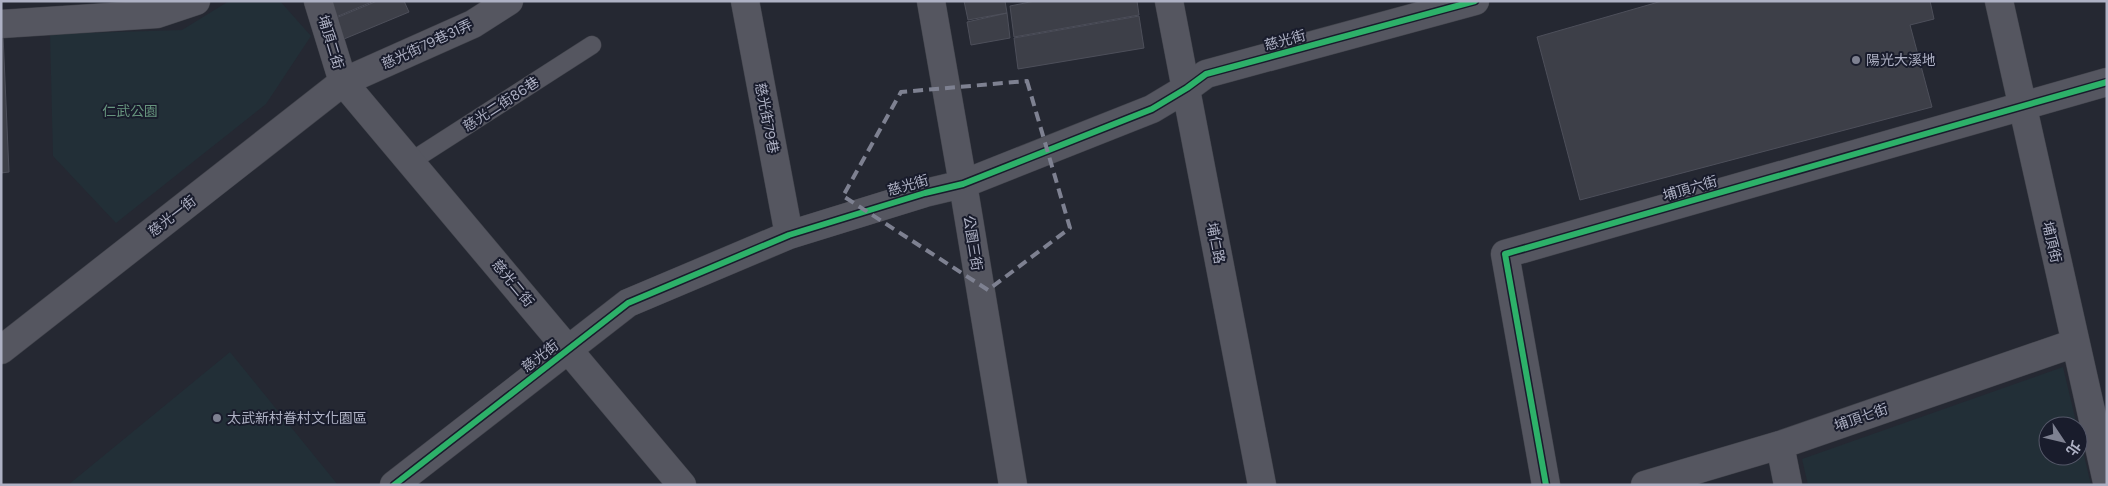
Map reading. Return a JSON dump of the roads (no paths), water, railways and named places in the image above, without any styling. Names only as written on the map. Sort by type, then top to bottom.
[{"type":"street","points":[[1,24],[157,14],[196,1]]},
{"type":"street","name":"埔頂二街","points":[[318,1],[343,82]]},
{"type":"street","name":"慈光街79巷31弄","points":[[343,82],[473,24],[509,1]]},
{"type":"street","name":"慈光街79巷","points":[[745,1],[790,235]]},
{"type":"street","name":"公園三街","points":[[931,1],[1013,485]]},
{"type":"street","name":"埔仁路","points":[[1170,1],[1262,485]]},
{"type":"street","name":"慈光街","points":[[394,485],[628,303],[790,235],[925,193],[963,184],[1152,109],[1206,74],[1475,1]]},
{"type":"street","name":"埔頂街","points":[[1999,1],[2107,482]]},
{"type":"street","name":"慈光二街","points":[[343,82],[682,485]]},
{"type":"street","name":"慈光一街","points":[[1,350],[343,82]]},
{"type":"street","name":"埔頂六街","points":[[1546,485],[1505,254],[2107,82]]},
{"type":"street","name":"埔頂七街","points":[[1645,485],[1780,445],[2075,343]]},
{"type":"street","points":[[1780,445],[1788,485]]},
{"type":"lane","name":"慈光二街86巷","points":[[410,162],[592,46]]},
{"type":"place","name":"陽光大溪地","points":[[1856,60]]},
{"type":"place","name":"太武新村眷村文化園區","points":[[217,418]]},
{"type":"park label","name":"仁武公園","points":[[130,111]]}]
